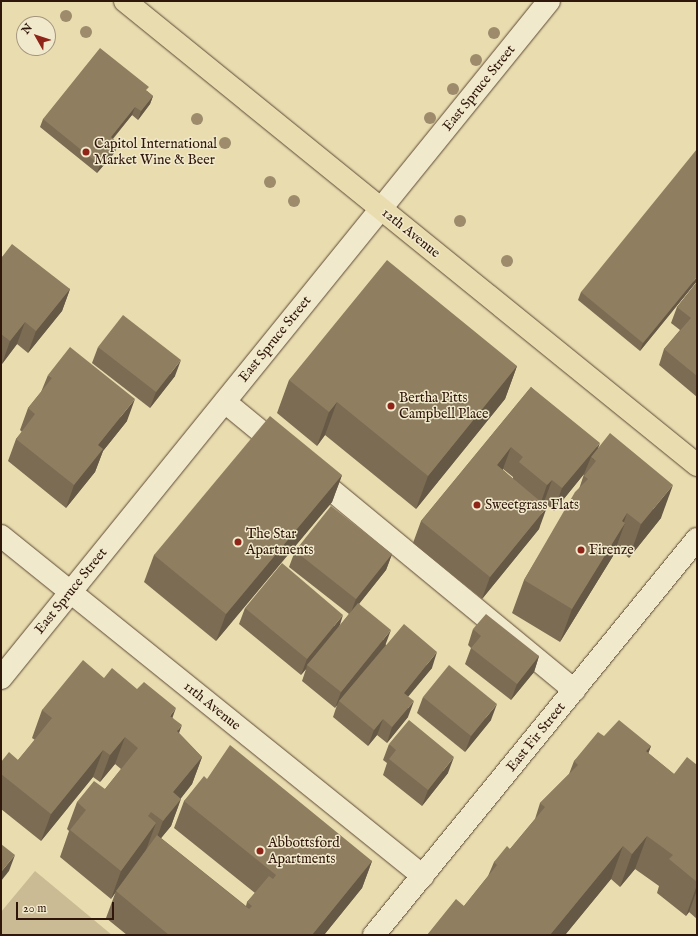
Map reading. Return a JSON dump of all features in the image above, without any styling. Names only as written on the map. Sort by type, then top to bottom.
[{"type":"main road","name":"12th Avenue","points":[[125,1],[697,465]]},
{"type":"street","name":"East Spruce Street","points":[[1,678],[549,1]]},
{"type":"street","points":[[225,402],[574,690]]},
{"type":"street","name":"11th Avenue","points":[[1,536],[423,876]]},
{"type":"street","name":"East Fir Street","points":[[374,935],[697,539]]},
{"type":"shaded area","points":[[35,871],[112,935],[1,935],[1,912]]},
{"type":"building","points":[[100,48],[149,87],[146,90],[153,96],[141,111],[135,107],[111,137],[118,143],[100,165],[43,119]]},
{"type":"building","points":[[697,149],[697,277],[643,343],[581,292]]},
{"type":"building","points":[[12,244],[70,289],[36,331],[25,322],[10,341],[1,334],[1,256],[2,257]]},
{"type":"building","name":"Bertha Pitts Campbell Place","points":[[387,260],[517,366],[428,476],[337,402],[329,412],[289,380]]},
{"type":"building","points":[[697,282],[697,376],[664,349],[691,318],[677,307]]},
{"type":"building","points":[[123,315],[181,360],[156,392],[98,347]]},
{"type":"building","points":[[70,347],[135,399],[98,445],[103,449],[74,485],[16,439],[35,414],[28,408],[52,378],[48,375]]},
{"type":"building","name":"Sweetgrass Flats","points":[[531,387],[600,443],[562,488],[552,480],[547,485],[519,462],[523,457],[511,447],[497,465],[547,507],[490,577],[421,521]]},
{"type":"building","name":"The Star Apartments","points":[[270,416],[342,475],[226,614],[154,555]]},
{"type":"building","name":"Firenze","points":[[610,433],[673,485],[641,524],[627,513],[622,521],[625,523],[572,609],[524,580],[575,492],[588,479],[584,476],[596,461],[591,457]]},
{"type":"building","points":[[331,506],[392,554],[356,599],[295,551]]},
{"type":"building","points":[[282,563],[343,615],[307,659],[245,608]]},
{"type":"building","points":[[358,603],[391,630],[341,692],[307,665]]},
{"type":"building","points":[[486,614],[539,656],[517,684],[471,648],[481,636],[473,629]]},
{"type":"building","points":[[404,624],[437,652],[404,693],[414,701],[392,727],[383,719],[374,730],[339,701]]},
{"type":"building","points":[[83,660],[104,678],[112,668],[137,689],[144,682],[176,708],[170,716],[182,725],[177,731],[202,757],[173,792],[181,799],[163,821],[151,812],[148,816],[156,823],[121,871],[70,830],[86,810],[77,802],[94,781],[105,789],[138,748],[125,737],[110,755],[103,750],[51,814],[1,774],[1,762],[9,752],[18,760],[52,718],[42,710]]},
{"type":"building","points":[[449,665],[497,704],[471,736],[423,697]]},
{"type":"building","points":[[409,720],[454,757],[428,790],[389,759],[396,750],[389,744]]},
{"type":"building","points":[[619,720],[651,746],[646,751],[674,774],[687,757],[697,765],[697,882],[669,859],[673,855],[647,836],[632,854],[623,846],[550,935],[427,935],[456,899],[464,906],[497,865],[494,862],[507,846],[510,849],[545,807],[540,803],[578,765],[574,761],[598,732],[604,736]]},
{"type":"building","points":[[230,745],[372,861],[312,935],[169,935],[116,891],[157,835],[249,909],[252,906],[247,902],[269,876],[273,879],[276,875],[184,801],[204,776],[207,779]]},
{"type":"building","points":[[1,844],[15,855],[1,872]]},
{"type":"place","name":"Capitol International Market Wine & Beer","points":[[86,152]]},
{"type":"place","name":"Bertha Pitts Campbell Place","points":[[391,406]]},
{"type":"place","name":"Sweetgrass Flats","points":[[477,505]]},
{"type":"place","name":"The Star Apartments","points":[[238,542]]},
{"type":"place","name":"Firenze","points":[[581,550]]},
{"type":"place","name":"Abbottsford Apartments","points":[[260,851]]}]
